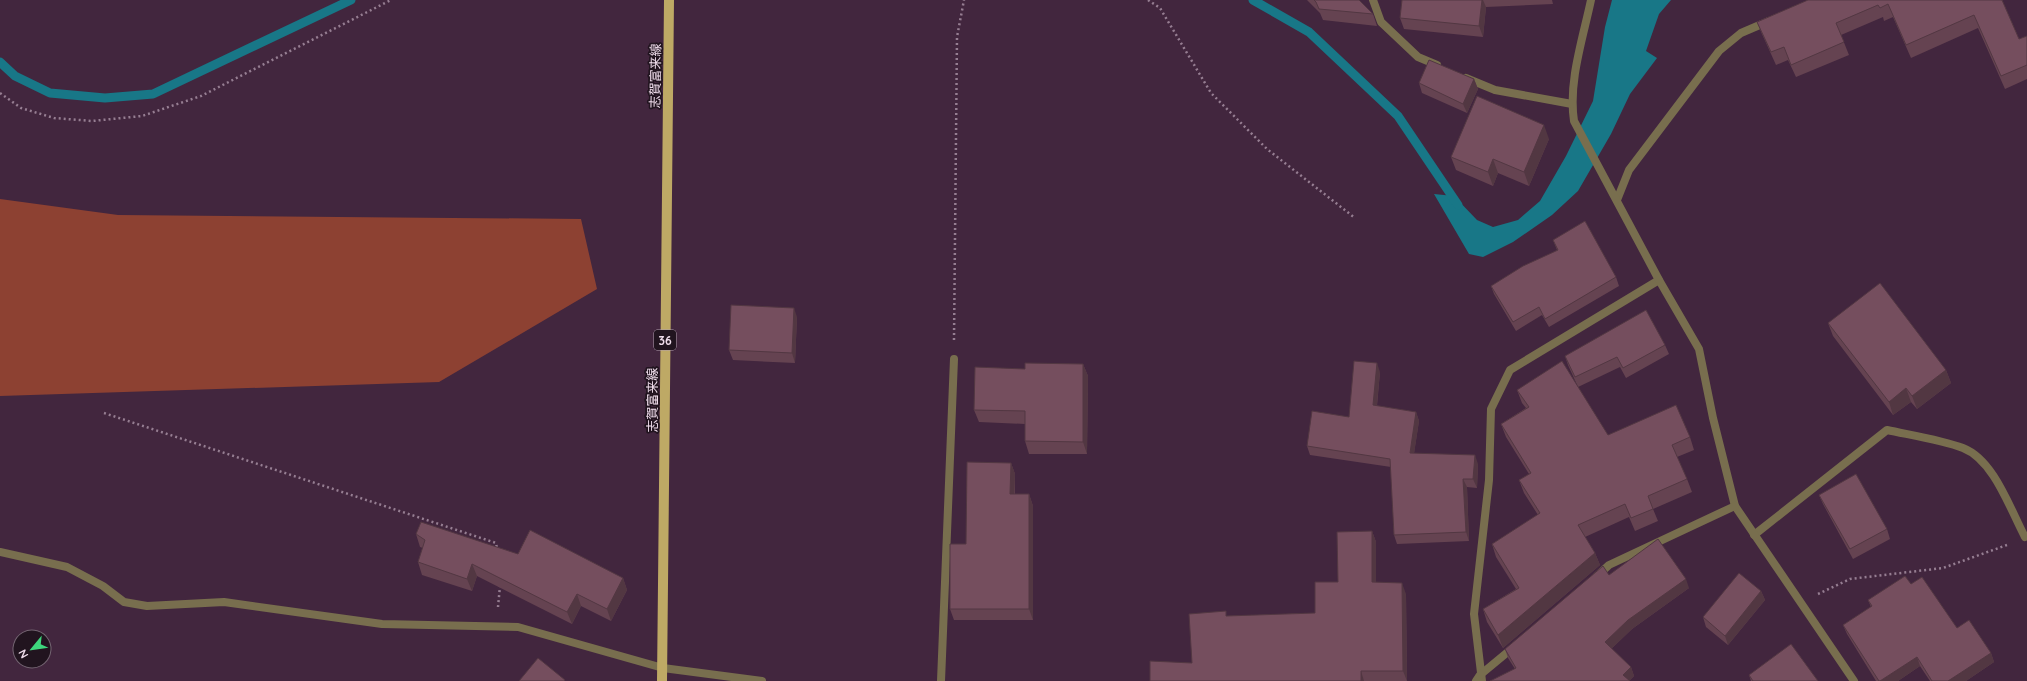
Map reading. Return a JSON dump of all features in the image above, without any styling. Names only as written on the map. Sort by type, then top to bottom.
[{"type":"main road","name":"志賀富来線","points":[[662,681],[669,0]]},
{"type":"street","points":[[1373,0],[1382,22],[1418,57],[1446,69]]},
{"type":"street","points":[[1589,2],[1572,104],[1574,121],[1609,184],[1658,280],[1699,349],[1713,418],[1735,506],[1854,681]]},
{"type":"street","points":[[1617,200],[1629,170],[1718,51],[1741,33],[1775,19]]},
{"type":"street","points":[[1460,75],[1495,90],[1572,104]]},
{"type":"street","points":[[1480,679],[1480,652],[1474,614],[1488,480],[1491,409],[1510,370],[1658,280]]},
{"type":"street","points":[[941,681],[954,359]]},
{"type":"street","points":[[1754,535],[1887,430],[1963,448],[1980,458],[1994,476],[2025,537]]},
{"type":"street","points":[[1591,580],[1609,565],[1735,506]]},
{"type":"street","points":[[0,552],[67,567],[103,586],[124,602],[147,606],[224,602],[382,624],[518,627],[663,668],[762,681]]},
{"type":"street","points":[[1480,679],[1521,640]]},
{"type":"path","points":[[0,93],[21,108],[54,118],[92,121],[142,116],[201,96],[391,0]]},
{"type":"path","points":[[954,359],[957,37],[964,0]]},
{"type":"path","points":[[1148,0],[1160,8],[1211,93],[1267,149],[1355,218]]},
{"type":"path","points":[[104,414],[496,543],[498,551]]},
{"type":"path","points":[[1802,603],[1850,579],[1943,568],[1993,552],[2025,537]]},
{"type":"path","points":[[497,626],[500,582]]},
{"type":"shaded area","points":[[0,199],[118,215],[581,219],[597,289],[439,382],[0,396]]},
{"type":"water","points":[[1612,0],[1671,0],[1659,14],[1646,51],[1657,58],[1630,94],[1611,134],[1578,191],[1552,215],[1513,242],[1483,257],[1469,254],[1434,194],[1454,196],[1477,220],[1493,227],[1518,220],[1540,201],[1566,156],[1593,101],[1605,27]]},
{"type":"building","points":[[1314,0],[1359,0],[1373,14],[1319,9]]},
{"type":"building","points":[[1402,0],[1482,0],[1479,26],[1400,18]]},
{"type":"building","points":[[1808,0],[2002,0],[2019,39],[2027,36],[2027,65],[2001,76],[1974,15],[1906,45],[1888,4],[1880,8],[1878,5],[1836,23],[1844,42],[1791,65],[1784,47],[1771,52],[1757,22]]},
{"type":"building","points":[[1429,60],[1474,79],[1463,104],[1419,83]]},
{"type":"building","points":[[1477,96],[1544,125],[1524,172],[1493,159],[1488,172],[1451,157]]},
{"type":"building","points":[[1585,221],[1616,277],[1545,319],[1539,307],[1513,322],[1491,286],[1523,266],[1558,250],[1553,240]]},
{"type":"building","points":[[1880,283],[1946,370],[1912,396],[1906,388],[1889,402],[1828,323]]},
{"type":"building","points":[[731,305],[794,308],[792,353],[729,350]]},
{"type":"building","points":[[1646,310],[1665,345],[1623,368],[1617,357],[1575,377],[1565,356]]},
{"type":"building","points":[[1354,361],[1377,363],[1373,405],[1416,412],[1410,453],[1475,455],[1473,479],[1463,479],[1466,532],[1394,535],[1390,459],[1307,446],[1312,411],[1349,417]]},
{"type":"building","points":[[1562,361],[1608,435],[1676,405],[1690,437],[1672,445],[1687,479],[1648,496],[1653,509],[1631,518],[1625,504],[1578,525],[1595,553],[1498,635],[1483,609],[1519,588],[1492,544],[1540,513],[1519,480],[1531,473],[1501,424],[1529,407],[1517,390]]},
{"type":"building","points":[[1025,363],[1083,364],[1083,442],[1025,441],[1025,411],[974,410],[975,367],[1025,369]]},
{"type":"building","points":[[967,462],[1011,463],[1010,494],[1029,494],[1029,609],[950,609],[950,544],[966,544]]},
{"type":"building","points":[[1856,474],[1887,529],[1850,549],[1819,495]]},
{"type":"building","points":[[421,522],[518,554],[530,530],[623,578],[607,609],[577,594],[567,612],[472,564],[467,579],[418,562],[425,540],[416,534]]},
{"type":"building","points":[[1372,531],[1372,582],[1402,583],[1403,671],[1361,671],[1361,681],[1150,681],[1150,661],[1192,663],[1189,614],[1226,611],[1226,616],[1315,613],[1315,582],[1338,582],[1337,532]]},
{"type":"building","points":[[1658,539],[1686,579],[1628,620],[1605,642],[1631,667],[1623,675],[1630,681],[1490,681],[1516,668],[1505,649],[1603,566],[1609,575]]},
{"type":"building","points":[[1739,573],[1761,591],[1725,636],[1703,617]]},
{"type":"building","points":[[1905,576],[1911,584],[1922,577],[1957,628],[1969,620],[1991,653],[1948,681],[1932,681],[1917,657],[1879,681],[1843,625],[1872,606],[1868,600]]},
{"type":"building","points":[[1791,644],[1818,681],[1753,681],[1749,675]]},
{"type":"building","points":[[538,658],[565,680],[519,681]]},
{"type":"waterway","points":[[0,62],[15,76],[50,93],[105,98],[153,94],[351,0]]},
{"type":"waterway","points":[[1253,0],[1309,32],[1398,116],[1458,205]]}]
